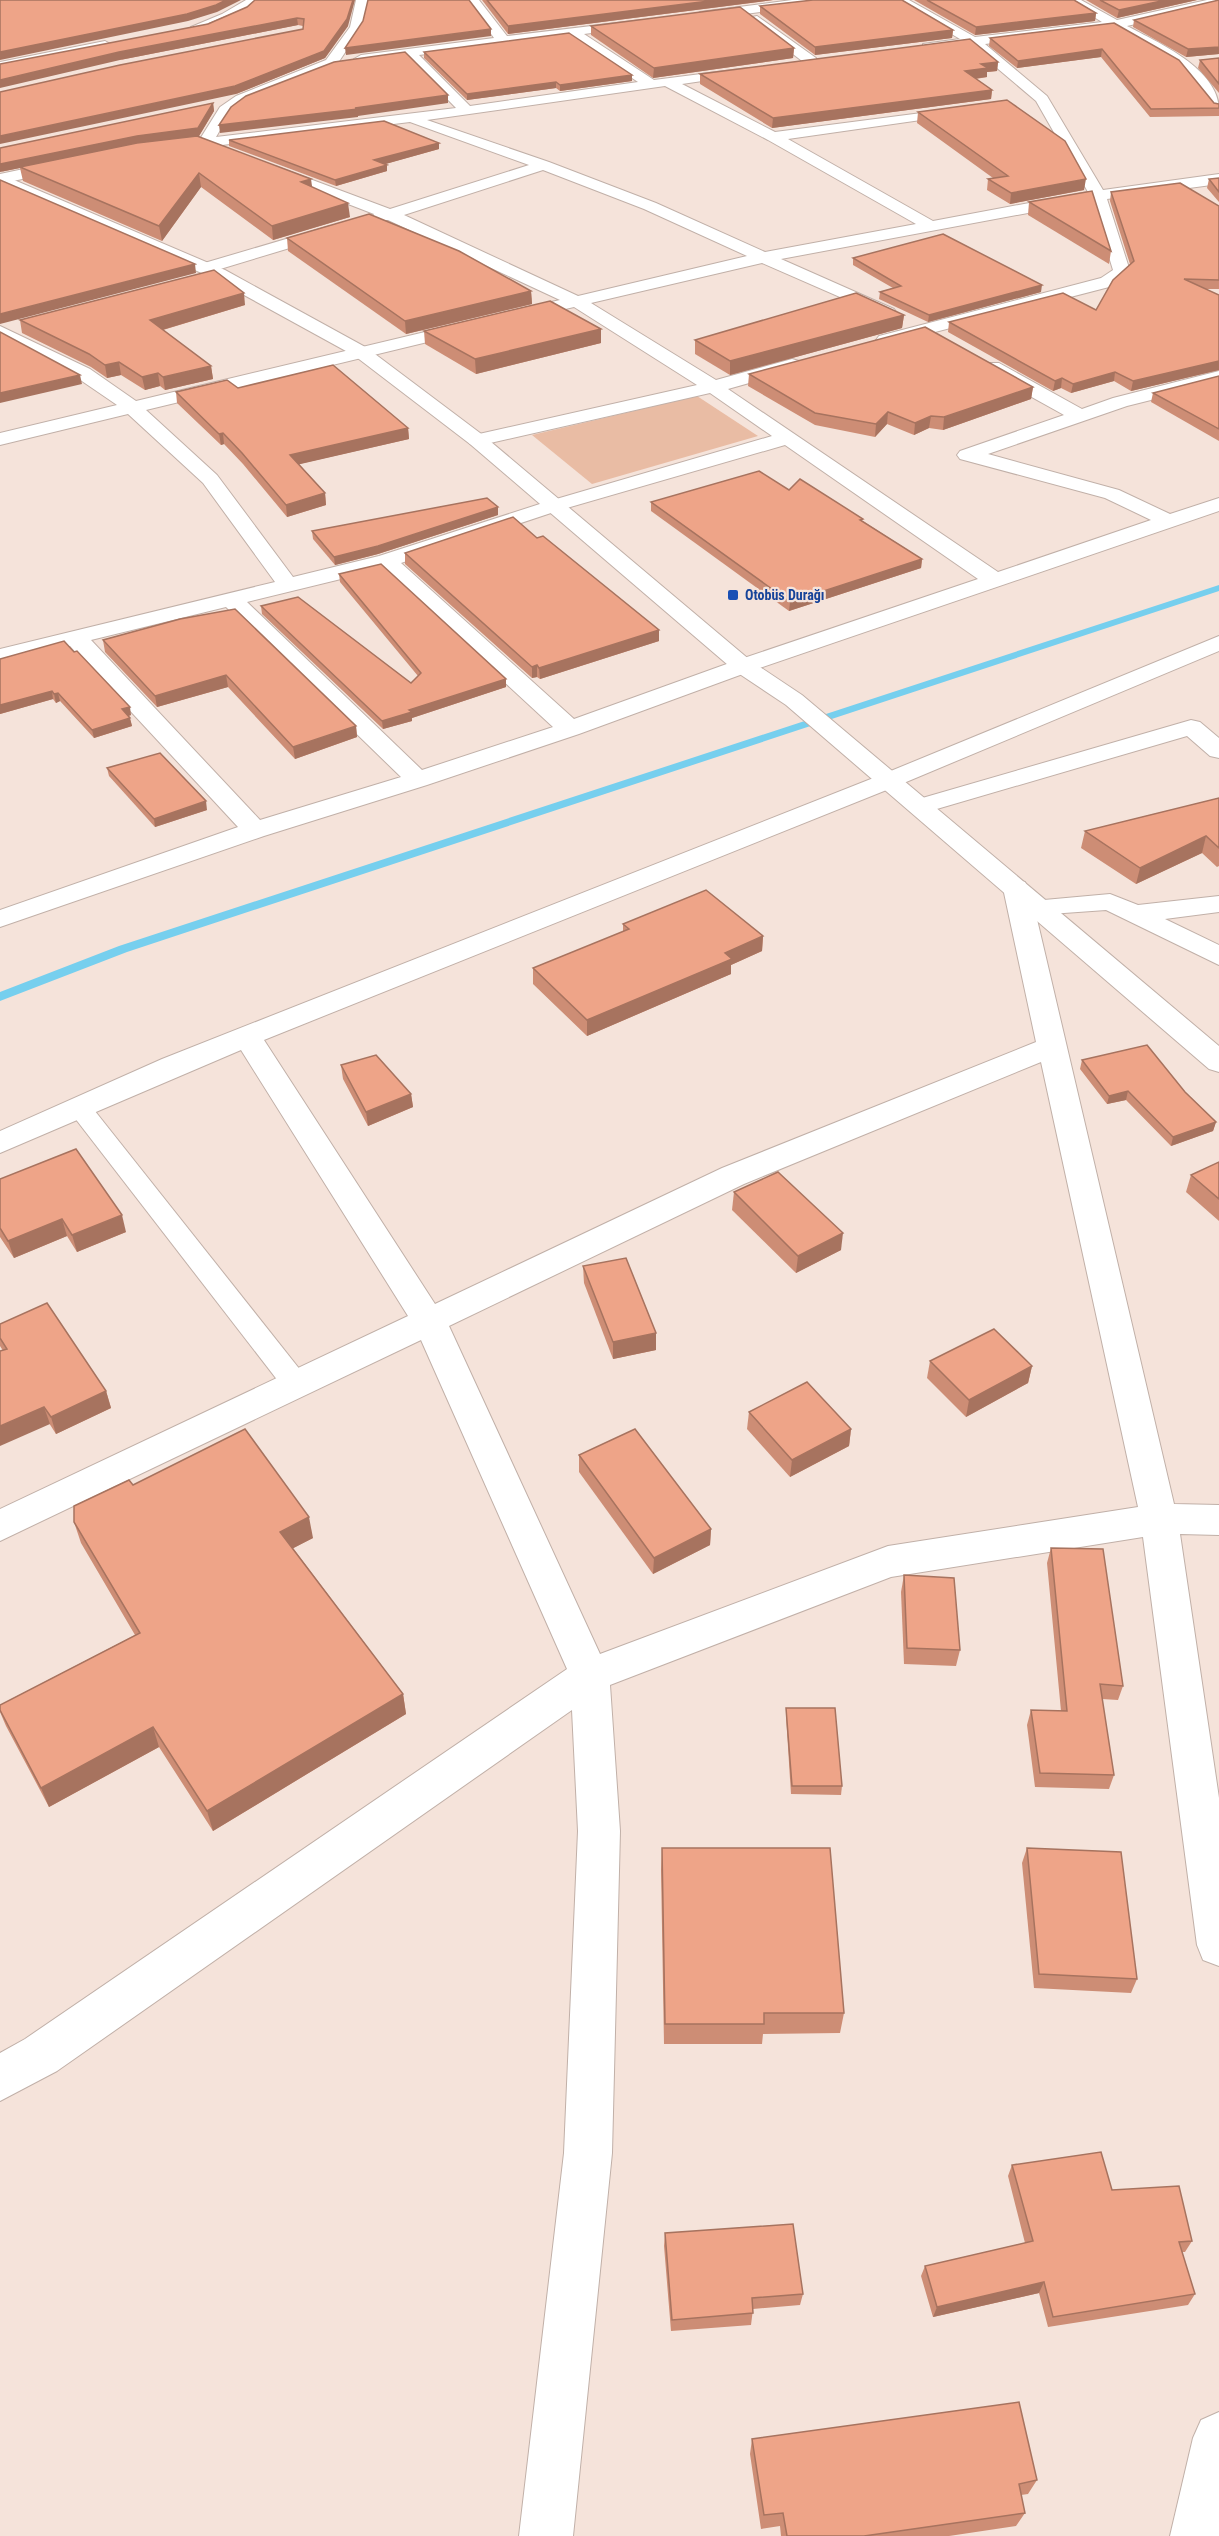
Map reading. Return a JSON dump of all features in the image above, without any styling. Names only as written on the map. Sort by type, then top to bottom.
[{"type":"street","points":[[187,29],[227,17],[255,0]]},
{"type":"street","points":[[473,0],[502,39]]},
{"type":"street","points":[[687,17],[820,0]]},
{"type":"street","points":[[869,345],[1107,282],[1122,272],[1098,195],[1042,99],[974,42],[900,0]]},
{"type":"street","points":[[1072,0],[1190,62],[1219,106]]},
{"type":"street","points":[[331,63],[356,27],[364,1]]},
{"type":"street","points":[[916,49],[1118,24],[1219,1]]},
{"type":"street","points":[[744,11],[817,60],[787,64]]},
{"type":"street","points":[[207,106],[242,99],[331,63],[652,21]]},
{"type":"street","points":[[571,31],[652,85]]},
{"type":"street","points":[[0,66],[118,42]]},
{"type":"street","points":[[409,53],[467,111]]},
{"type":"street","points":[[160,148],[467,111],[764,68]]},
{"type":"street","points":[[669,83],[773,137],[931,226]]},
{"type":"street","points":[[204,144],[225,110],[242,99]]},
{"type":"street","points":[[1019,103],[1042,99]]},
{"type":"street","points":[[773,137],[984,108]]},
{"type":"street","points":[[406,118],[544,165],[650,206],[944,341]]},
{"type":"street","points":[[204,144],[237,156]]},
{"type":"street","points":[[4,184],[81,162]]},
{"type":"street","points":[[259,164],[389,214],[576,302],[713,387],[996,581]]},
{"type":"street","points":[[366,221],[544,165]]},
{"type":"street","points":[[0,439],[764,257],[1098,195],[1219,179]]},
{"type":"street","points":[[4,184],[207,274],[361,352],[477,440],[743,666],[794,700],[1219,1062]]},
{"type":"street","points":[[207,274],[343,228]]},
{"type":"street","points":[[0,331],[23,325]]},
{"type":"street","points":[[0,331],[83,374],[131,406],[210,479],[288,585]]},
{"type":"street","points":[[974,357],[1082,417]]},
{"type":"street","points":[[477,440],[713,387],[813,360]]},
{"type":"street","points":[[1167,520],[1112,494],[967,455],[1120,402],[1219,377]]},
{"type":"street","points":[[0,656],[386,561],[553,506],[788,438]]},
{"type":"street","points":[[0,919],[255,830],[418,780],[570,729],[743,666],[1219,504]]},
{"type":"street","points":[[386,561],[570,729]]},
{"type":"street","points":[[231,599],[418,780]]},
{"type":"street","points":[[76,638],[255,830]]},
{"type":"street","points":[[0,1143],[247,1036],[883,774],[1219,643]]},
{"type":"street","points":[[921,807],[1191,727],[1219,751]]},
{"type":"street","points":[[1028,898],[1110,902],[1219,956]]},
{"type":"street","points":[[1028,898],[1052,1046],[1159,1519],[1219,1945]]},
{"type":"street","points":[[1135,914],[1219,904]]},
{"type":"street","points":[[247,1036],[430,1323],[590,1675],[599,1832],[588,2153],[546,2536]]},
{"type":"street","points":[[0,1526],[295,1383],[430,1323],[733,1176],[1052,1046]]},
{"type":"street","points":[[0,2078],[41,2055],[590,1675],[888,1562],[1159,1519],[1219,1520]]},
{"type":"street","points":[[1197,2536],[1219,2438]]},
{"type":"lane","points":[[79,1107],[295,1383]]},
{"type":"shaded area","points":[[697,396],[758,436],[592,484],[532,435]]},
{"type":"building","points":[[0,0],[226,0],[187,14],[0,52]]},
{"type":"building","points":[[255,0],[353,0],[347,19],[324,51],[235,86],[0,136],[0,92],[120,65],[303,29],[304,19],[297,18],[119,52],[0,80],[0,64],[208,24],[247,7]]},
{"type":"building","points":[[368,0],[469,0],[491,29],[345,48],[363,21]]},
{"type":"building","points":[[487,0],[717,0],[508,26]]},
{"type":"building","points":[[813,0],[902,0],[953,30],[815,47],[760,6]]},
{"type":"building","points":[[927,0],[1074,0],[1096,13],[976,27]]},
{"type":"building","points":[[1100,0],[1166,0],[1119,10]]},
{"type":"building","points":[[1219,0],[1219,47],[1188,49],[1134,20]]},
{"type":"building","points":[[740,7],[794,48],[654,68],[591,26]]},
{"type":"building","points":[[1114,23],[1179,60],[1214,103],[1219,104],[1219,108],[1151,109],[1102,49],[1018,61],[990,38]]},
{"type":"building","points":[[569,33],[632,75],[467,94],[424,52]]},
{"type":"building","points":[[970,39],[998,62],[981,64],[988,68],[965,71],[992,90],[773,118],[700,74]]},
{"type":"building","points":[[405,52],[448,95],[355,108],[358,109],[219,125],[231,107],[246,96],[334,62]]},
{"type":"building","points":[[1219,58],[1219,84],[1200,60]]},
{"type":"building","points":[[1007,100],[1065,141],[1086,179],[1011,193],[988,179],[1008,176],[918,112]]},
{"type":"building","points":[[213,103],[198,128],[137,136],[0,164],[0,148]]},
{"type":"building","points":[[384,121],[439,143],[374,160],[387,165],[335,180],[229,140]]},
{"type":"building","points":[[197,136],[311,179],[301,182],[348,203],[272,226],[199,173],[159,226],[20,167],[137,143]]},
{"type":"building","points":[[1219,178],[1219,192],[1209,179]]},
{"type":"building","points":[[0,180],[195,264],[0,314]]},
{"type":"building","points":[[1180,183],[1219,206],[1219,280],[1184,279],[1219,295],[1219,361],[1133,381],[1115,372],[1073,384],[1062,378],[1055,381],[949,322],[1063,293],[1096,310],[1113,280],[1134,261],[1111,192]]},
{"type":"building","points":[[1092,191],[1111,251],[1029,202]]},
{"type":"building","points":[[369,214],[459,251],[531,291],[405,321],[287,238]]},
{"type":"building","points":[[943,234],[1042,285],[929,315],[880,292],[901,286],[853,258]]},
{"type":"building","points":[[214,270],[244,293],[150,320],[211,366],[163,377],[158,373],[142,377],[119,362],[105,365],[89,354],[20,320]]},
{"type":"building","points":[[856,293],[904,315],[730,361],[695,340]]},
{"type":"building","points":[[550,301],[601,329],[475,359],[424,331]]},
{"type":"building","points":[[925,327],[1033,387],[944,417],[931,416],[915,423],[888,412],[876,424],[815,413],[749,374]]},
{"type":"building","points":[[0,332],[80,375],[0,393]]},
{"type":"building","points":[[333,365],[408,428],[290,455],[325,493],[286,505],[223,433],[219,434],[176,392],[227,380],[238,388]]},
{"type":"building","points":[[1219,376],[1219,429],[1153,393]]},
{"type":"building","points":[[759,471],[789,490],[800,479],[922,559],[790,602],[651,502]]},
{"type":"building","points":[[487,498],[498,507],[378,546],[334,557],[312,531]]},
{"type":"building","points":[[513,517],[537,538],[543,536],[659,630],[539,668],[537,665],[532,667],[405,553]]},
{"type":"building","points":[[381,564],[506,679],[382,721],[261,606],[298,597],[411,683],[421,673],[339,574]]},
{"type":"building","points":[[235,609],[356,726],[293,747],[226,675],[155,696],[103,640],[180,619]]},
{"type":"building","points":[[64,641],[74,652],[77,651],[130,707],[122,709],[130,718],[92,730],[58,693],[54,694],[52,691],[0,705],[0,659]]},
{"type":"building","points":[[160,753],[206,801],[154,819],[107,768]]},
{"type":"building","points":[[1219,798],[1219,848],[1206,836],[1140,868],[1085,831]]},
{"type":"building","points":[[706,890],[763,936],[725,953],[732,959],[587,1020],[533,968],[629,929],[623,924]]},
{"type":"building","points":[[1147,1045],[1185,1092],[1216,1122],[1173,1137],[1128,1091],[1109,1096],[1082,1060]]},
{"type":"building","points":[[376,1055],[411,1094],[366,1112],[341,1065]]},
{"type":"building","points":[[76,1149],[122,1215],[72,1235],[62,1219],[8,1241],[0,1228],[0,1179]]},
{"type":"building","points":[[1219,1162],[1219,1199],[1191,1175]]},
{"type":"building","points":[[778,1172],[843,1233],[798,1256],[734,1192]]},
{"type":"building","points":[[626,1258],[656,1333],[613,1342],[583,1266]]},
{"type":"building","points":[[47,1303],[106,1391],[51,1417],[44,1407],[0,1426],[0,1351],[7,1349],[0,1338],[0,1324]]},
{"type":"building","points":[[994,1329],[1032,1366],[969,1400],[930,1361]]},
{"type":"building","points":[[807,1382],[851,1429],[792,1460],[749,1412]]},
{"type":"building","points":[[245,1429],[309,1517],[280,1532],[403,1694],[207,1811],[153,1727],[41,1788],[0,1710],[0,1705],[140,1633],[74,1522],[74,1506],[129,1480],[133,1485]]},
{"type":"building","points":[[635,1429],[711,1529],[654,1558],[579,1455]]},
{"type":"building","points":[[1051,1548],[1103,1549],[1123,1686],[1100,1684],[1114,1775],[1040,1773],[1031,1710],[1067,1711]]},
{"type":"building","points":[[904,1575],[954,1578],[960,1650],[907,1648]]},
{"type":"building","points":[[786,1708],[835,1708],[842,1786],[792,1786]]},
{"type":"building","points":[[662,1848],[830,1848],[844,2013],[764,2013],[764,2024],[665,2024]]},
{"type":"building","points":[[1027,1848],[1121,1852],[1137,1979],[1039,1974]]},
{"type":"building","points":[[1101,2152],[1112,2190],[1179,2186],[1192,2241],[1179,2242],[1195,2294],[1053,2317],[1044,2282],[937,2307],[925,2266],[1033,2241],[1012,2165]]},
{"type":"building","points":[[793,2224],[803,2294],[752,2298],[753,2313],[672,2320],[665,2233]]},
{"type":"building","points":[[1019,2402],[1037,2480],[1019,2484],[1025,2513],[864,2536],[787,2536],[783,2513],[764,2515],[752,2439]]},
{"type":"waterway","points":[[0,997],[123,949],[1219,588]]},
{"type":"place","name":"Otobüs Durağı","points":[[733,595]]}]
